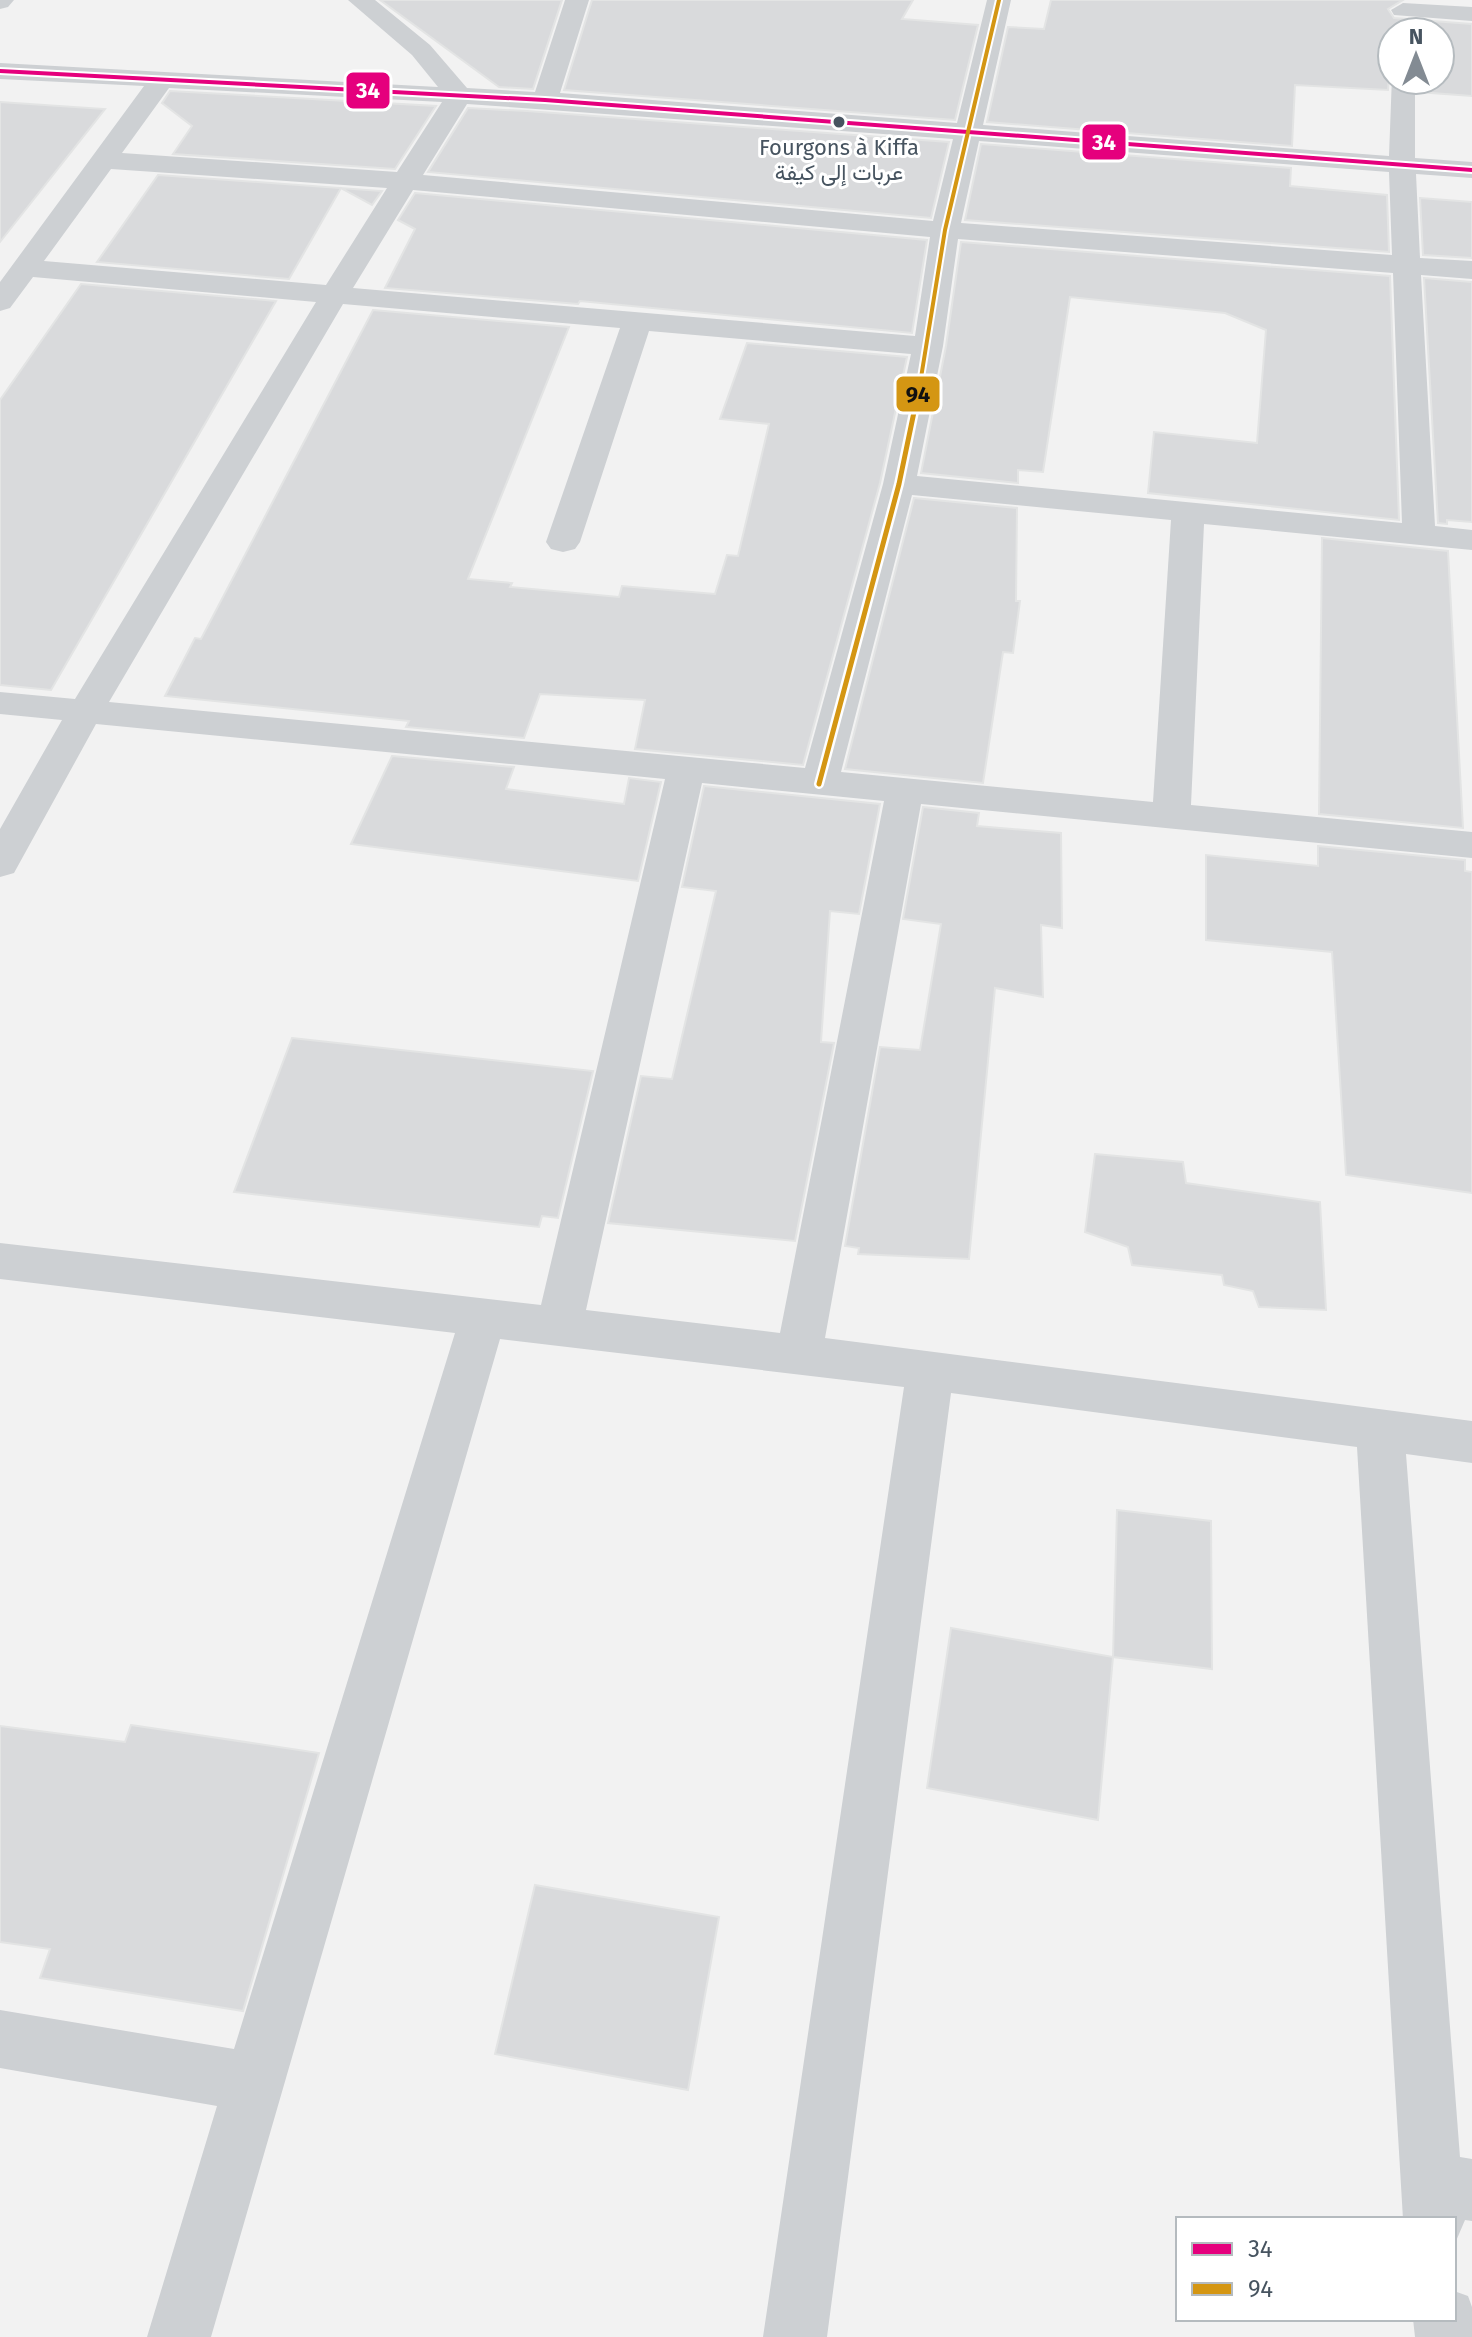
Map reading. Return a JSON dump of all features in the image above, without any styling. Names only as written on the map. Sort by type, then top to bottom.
[{"type":"street","points":[[360,0],[421,50],[459,95]]},
{"type":"street","points":[[545,100],[577,0]]},
{"type":"street","points":[[819,784],[899,484],[928,346],[945,230],[999,0]]},
{"type":"street","points":[[1403,14],[1472,14]]},
{"type":"street","points":[[0,71],[545,100],[1472,170]]},
{"type":"street","points":[[0,302],[163,78]]},
{"type":"street","points":[[0,864],[86,712],[336,292],[459,95]]},
{"type":"street","points":[[1402,96],[1402,164],[1419,536]]},
{"type":"street","points":[[103,160],[404,181],[945,230],[1472,270]]},
{"type":"street","points":[[25,268],[336,292],[928,346]]},
{"type":"street","points":[[563,542],[638,319]]},
{"type":"street","points":[[899,484],[1472,540]]},
{"type":"street","points":[[1171,817],[1188,513]]},
{"type":"street","points":[[0,703],[1472,845]]},
{"type":"street","points":[[559,1326],[686,771]]},
{"type":"street","points":[[799,1354],[904,792]]},
{"type":"street","points":[[0,1261],[930,1370],[1472,1442]]},
{"type":"street","points":[[179,2337],[483,1317]]},
{"type":"street","points":[[795,2337],[930,1370]]},
{"type":"street","points":[[1380,1431],[1427,2087],[1445,2197]]},
{"type":"street","points":[[0,2039],[254,2082]]},
{"type":"building","points":[[380,0],[562,0],[533,89],[499,87]]},
{"type":"building","points":[[592,0],[913,0],[902,19],[978,25],[955,120],[564,90]]},
{"type":"building","points":[[1051,0],[1403,0],[1388,9],[1393,16],[1376,16],[1376,89],[1295,85],[1292,146],[987,122],[1008,27],[1044,29]]},
{"type":"building","points":[[1456,23],[1472,24],[1472,96],[1456,95]]},
{"type":"building","points":[[170,91],[436,106],[395,169],[173,154],[192,126],[162,103]]},
{"type":"building","points":[[0,102],[105,109],[0,242]]},
{"type":"building","points":[[468,108],[949,142],[931,218],[428,172]]},
{"type":"building","points":[[981,144],[1291,168],[1290,186],[1387,195],[1389,252],[965,220]]},
{"type":"building","points":[[158,175],[341,188],[289,279],[97,262]]},
{"type":"building","points":[[341,188],[382,191],[372,205]]},
{"type":"building","points":[[415,193],[927,240],[912,333],[580,301],[578,304],[385,288],[415,229],[398,220]]},
{"type":"building","points":[[1420,198],[1472,202],[1472,258],[1423,255]]},
{"type":"building","points":[[961,242],[1390,276],[1399,520],[1148,493],[1154,432],[1257,443],[1266,330],[1225,313],[1070,297],[1043,472],[1018,470],[1018,483],[921,473],[946,346]]},
{"type":"building","points":[[1424,278],[1472,282],[1472,522],[1447,520],[1447,524],[1438,523]]},
{"type":"building","points":[[81,284],[276,301],[51,690],[0,685],[0,400]]},
{"type":"building","points":[[373,310],[569,327],[468,579],[512,583],[510,587],[619,597],[622,586],[715,594],[727,555],[738,556],[769,424],[720,419],[747,343],[907,357],[880,483],[803,765],[635,749],[645,700],[540,694],[524,738],[406,727],[409,721],[165,696],[195,638],[201,639]]},
{"type":"building","points":[[914,498],[1017,508],[1016,601],[1020,601],[1013,653],[1003,652],[983,783],[845,769]]},
{"type":"building","points":[[1322,538],[1448,551],[1463,828],[1319,814]]},
{"type":"building","points":[[392,756],[514,767],[506,789],[624,804],[629,778],[661,782],[638,881],[351,844]]},
{"type":"building","points":[[704,786],[880,804],[859,914],[830,911],[821,1042],[834,1043],[795,1241],[608,1223],[641,1076],[672,1079],[716,891],[682,887]]},
{"type":"building","points":[[923,807],[979,813],[977,826],[1061,833],[1062,928],[1041,925],[1043,997],[995,988],[969,1259],[858,1254],[859,1248],[845,1246],[880,1047],[920,1050],[941,924],[903,919]]},
{"type":"building","points":[[1318,846],[1465,860],[1465,871],[1472,872],[1472,1193],[1346,1175],[1332,952],[1206,940],[1206,855],[1318,866]]},
{"type":"building","points":[[292,1038],[593,1071],[558,1218],[542,1216],[539,1227],[234,1192]]},
{"type":"building","points":[[1095,1154],[1183,1162],[1186,1183],[1320,1202],[1326,1310],[1259,1307],[1253,1291],[1224,1285],[1222,1275],[1132,1265],[1128,1247],[1085,1232]]},
{"type":"building","points":[[1117,1510],[1211,1521],[1212,1669],[1113,1657]]},
{"type":"building","points":[[951,1628],[1113,1657],[1098,1820],[927,1788]]},
{"type":"building","points":[[131,1725],[319,1753],[243,2011],[40,1978],[50,1949],[0,1942],[0,1726],[125,1742]]},
{"type":"building","points":[[535,1885],[719,1917],[688,2090],[495,2054]]},
{"type":"transit line","name":"94","points":[[819,784],[899,484],[928,346],[945,230],[999,0]]},
{"type":"transit line","name":"34","points":[[0,71],[545,100],[1472,170]]},
{"type":"place","name":"Fourgons à Kiffa عربات إلى كيفة","points":[[839,122]]}]
